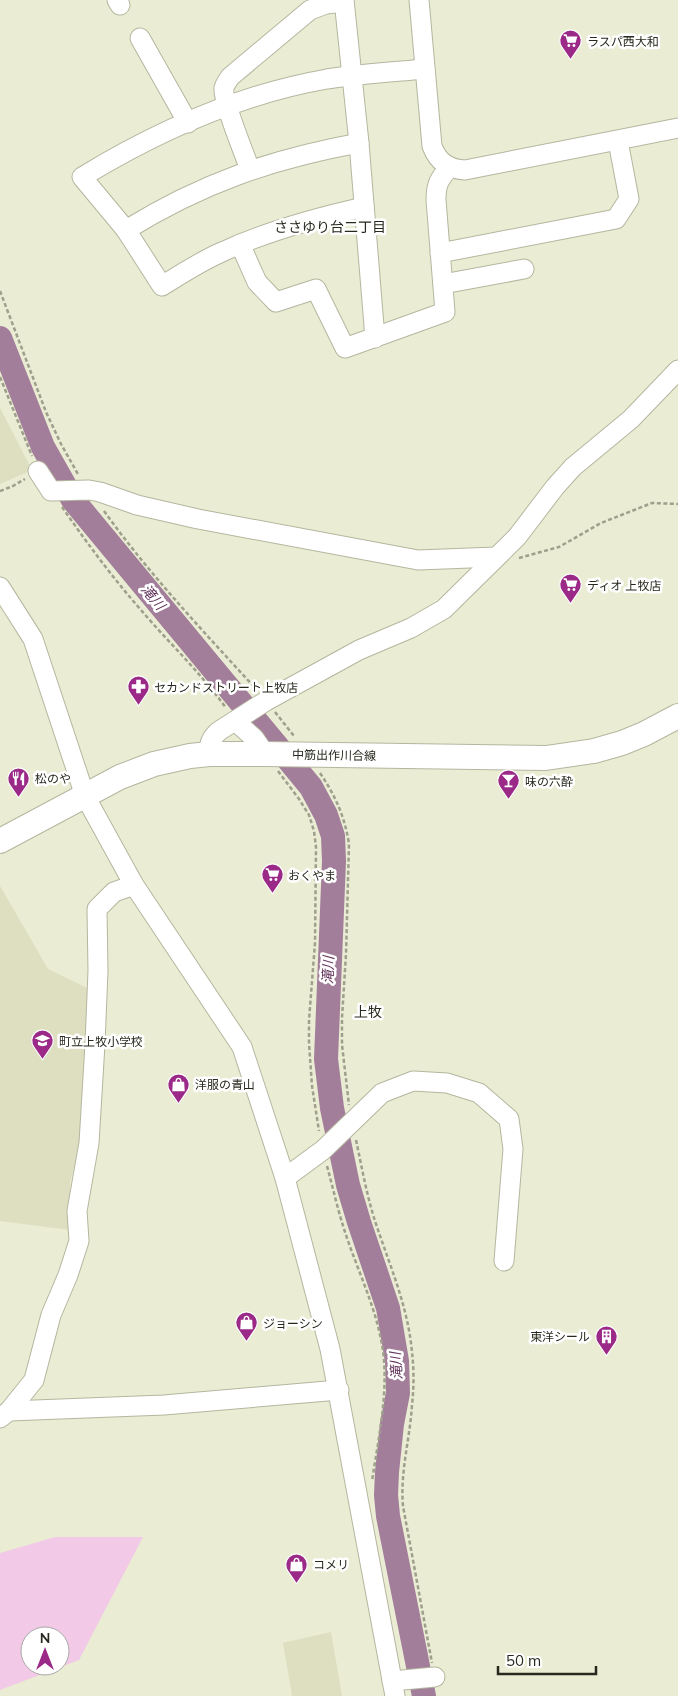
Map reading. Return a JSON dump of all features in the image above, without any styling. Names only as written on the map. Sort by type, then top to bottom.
[{"type":"main road","name":"中筋出作川合線","points":[[0,840],[120,777],[171,760],[209,754],[546,758],[594,751],[622,743],[678,716]]},
{"type":"street","points":[[419,0],[432,146],[439,159],[450,168],[465,170],[678,128]]},
{"type":"street","points":[[250,170],[224,95],[224,86],[230,77],[310,10],[326,4],[344,1],[359,143],[375,338]]},
{"type":"street","points":[[140,38],[188,123]]},
{"type":"street","points":[[364,207],[299,223],[240,244],[220,252],[162,286],[126,230],[82,177],[131,149],[228,107],[300,85],[352,76],[425,69]]},
{"type":"street","points":[[440,253],[616,219],[629,199],[618,141]]},
{"type":"street","points":[[126,230],[184,196],[250,170],[284,159],[359,143]]},
{"type":"street","points":[[240,244],[257,282],[276,302],[316,289],[344,348],[375,338],[445,312],[436,189],[440,178],[450,168]]},
{"type":"street","points":[[443,284],[524,269]]},
{"type":"street","points":[[209,754],[209,744],[213,737],[266,701],[352,654],[427,620],[458,597],[517,537],[573,467],[630,419],[678,370]]},
{"type":"street","points":[[38,471],[51,491],[89,490],[100,492],[198,520],[418,560],[496,557]]},
{"type":"street","points":[[0,587],[32,639],[85,796],[134,885],[242,1047],[285,1178],[330,1348],[396,1685],[435,1677]]},
{"type":"street","points":[[235,721],[254,738],[265,754]]},
{"type":"street","points":[[4,1414],[34,1380],[51,1315],[68,1275],[79,1241],[77,1211],[89,1143],[95,1044],[98,971],[97,909],[114,892],[134,885]]},
{"type":"street","points":[[285,1178],[323,1150],[382,1093],[413,1081],[447,1083],[479,1093],[509,1119],[513,1149],[504,1262]]},
{"type":"street","points":[[4,1414],[164,1405],[339,1390]]},
{"type":"path","points":[[0,291],[46,412],[74,468],[127,543],[166,590],[266,701],[308,754],[327,782],[347,828],[349,844],[346,962],[342,1018],[346,1094],[368,1199],[400,1293],[410,1342],[413,1384],[412,1406],[401,1490],[435,1677]]},
{"type":"path","points":[[0,376],[38,471],[13,486],[0,491]]},
{"type":"path","points":[[51,491],[111,574],[204,680],[235,721]]},
{"type":"path","points":[[496,557],[514,560],[558,547],[601,522],[652,503],[678,504]]},
{"type":"shaded area","points":[[0,408],[32,470],[0,484]]},
{"type":"shaded area","name":"町立上牧小学校","points":[[0,886],[48,969],[89,989],[84,1131],[70,1182],[70,1230],[0,1221]]},
{"type":"shaded area","points":[[55,1537],[143,1537],[79,1660],[70,1663],[70,1626],[20,1626],[20,1676],[37,1676],[0,1690],[0,1553]]},
{"type":"shaded area","points":[[331,1632],[342,1696],[291,1696],[283,1643]]},
{"type":"waterway","name":"滝川","points":[[0,338],[43,447],[73,500],[311,787],[326,815],[333,836],[334,861],[326,1059],[332,1108],[348,1185],[388,1308],[397,1361],[398,1393],[392,1424],[386,1495],[388,1516],[424,1696]]},
{"type":"place","name":"ラスパ西大和","points":[[571,60]]},
{"type":"place","name":"ディオ 上牧店","points":[[571,604]]},
{"type":"place","name":"セカンドストリート上牧店","points":[[138,706]]},
{"type":"place","name":"松のや","points":[[19,797]]},
{"type":"place","name":"味の六酔","points":[[509,800]]},
{"type":"place","name":"おくやま","points":[[272,894]]},
{"type":"place","name":"町立上牧小学校","points":[[43,1060]]},
{"type":"place","name":"洋服の青山","points":[[179,1103]]},
{"type":"place","name":"ジョーシン","points":[[247,1342]]},
{"type":"place","name":"東洋シール","points":[[606,1355]]},
{"type":"place","name":"コメリ","points":[[297,1583]]},
{"type":"district","name":"ささゆり台二丁目","points":[[330,227]]},
{"type":"district","name":"上牧","points":[[368,1012]]}]
